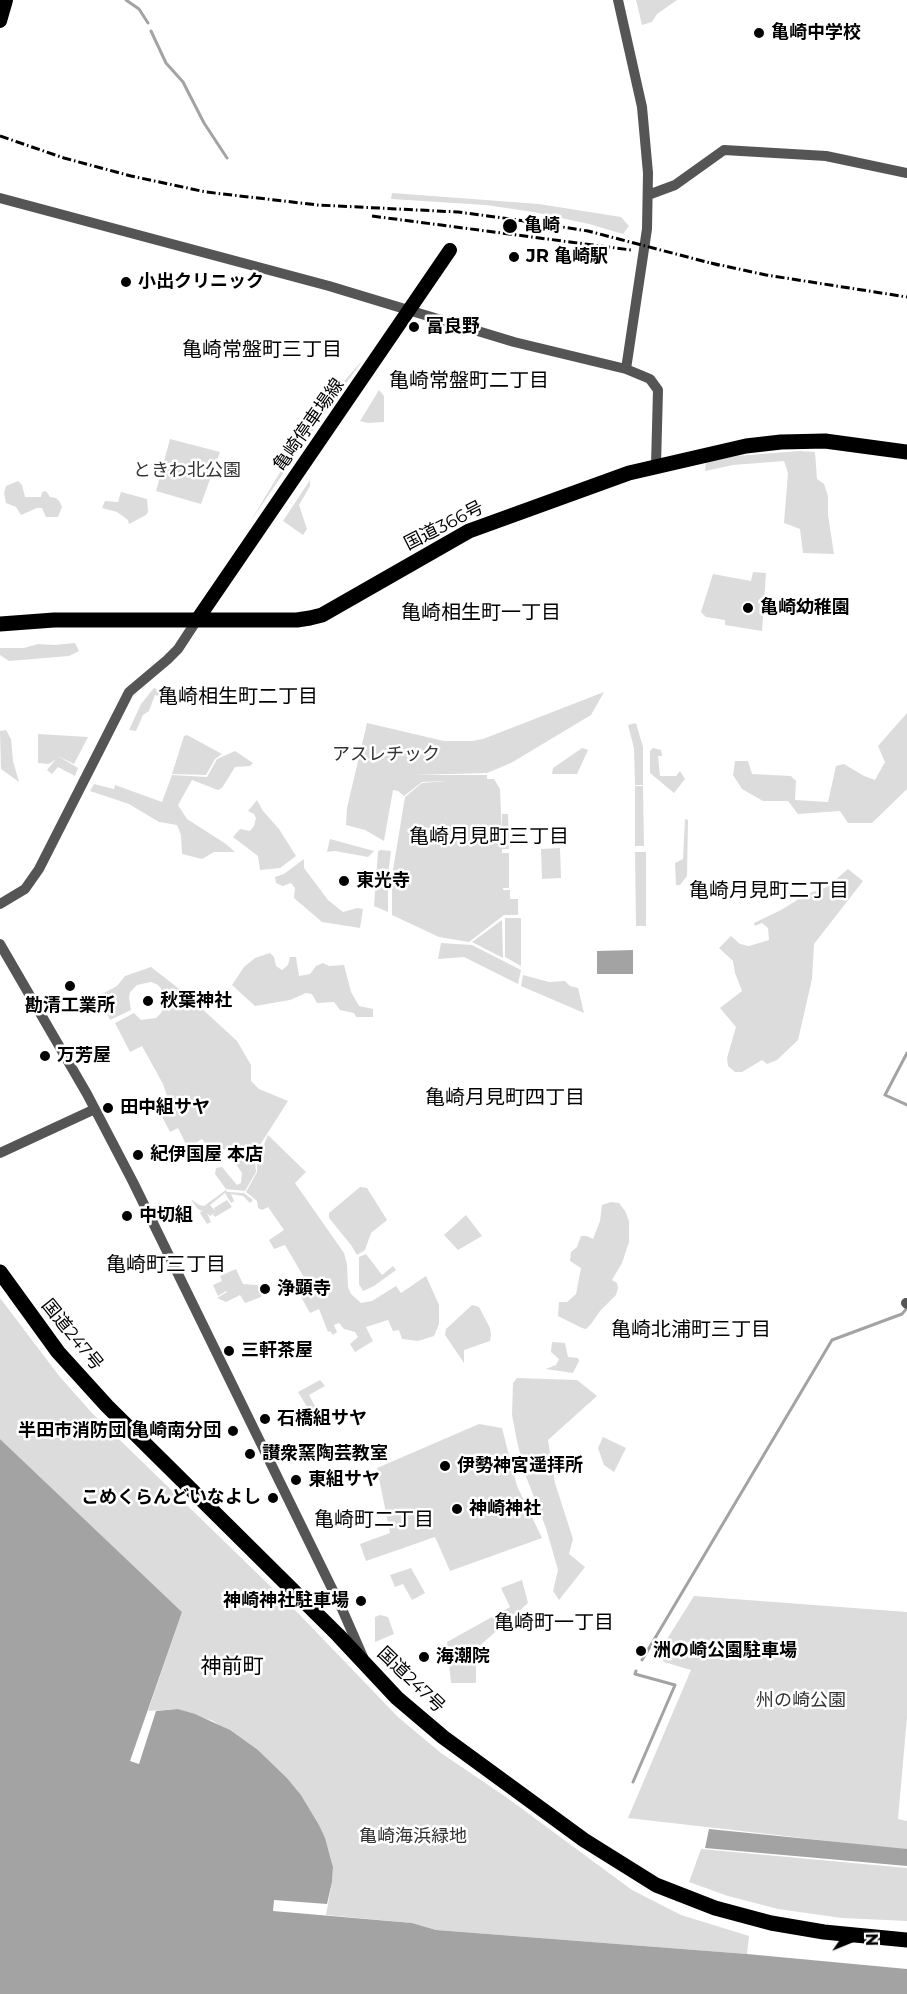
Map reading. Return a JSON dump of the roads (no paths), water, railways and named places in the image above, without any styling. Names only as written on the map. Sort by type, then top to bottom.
[{"type":"highway","name":"国道366号","points":[[0,624],[74,619],[297,620],[322,615],[469,531],[619,476],[656,465],[746,446],[781,442],[825,441],[907,452]]},
{"type":"highway","name":"国道247号","points":[[0,1272],[38,1326],[83,1381],[397,1698],[443,1737],[584,1840],[656,1885],[715,1908],[771,1923],[907,1940]]},
{"type":"main road","points":[[0,21],[6,0]]},
{"type":"main road","name":"亀崎停車場線","points":[[197,620],[450,250]]},
{"type":"street","points":[[618,0],[642,106],[648,195],[647,229],[626,369]]},
{"type":"street","points":[[648,195],[675,184],[724,150],[826,156],[907,173]]},
{"type":"street","points":[[0,198],[329,286],[514,342],[626,369],[650,379],[658,390],[656,465]]},
{"type":"street","points":[[0,904],[25,889],[39,869],[129,692],[167,660],[197,620]]},
{"type":"street","points":[[0,944],[95,1109],[153,1222],[342,1609],[367,1666]]},
{"type":"street","points":[[0,1153],[95,1109]]},
{"type":"waterway","points":[[126,0],[139,9],[148,23]]},
{"type":"waterway","points":[[151,31],[166,63],[183,82],[204,123],[227,158]]},
{"type":"waterway","points":[[907,1053],[885,1095],[907,1105]]},
{"type":"waterway","points":[[642,1660],[832,1340],[902,1314],[907,1308]]},
{"type":"waterway","points":[[633,1782],[675,1685],[635,1674],[636,1671]]},
{"type":"railway","points":[[0,136],[64,158],[131,176],[206,192],[318,205],[458,212],[511,219],[588,231],[718,265]]},
{"type":"railway","points":[[372,216],[631,250]]},
{"type":"railway","points":[[711,263],[766,275],[907,297]]},
{"type":"place","name":"亀崎中学校","points":[[759,33]]},
{"type":"place","name":"亀崎","points":[[510,226]]},
{"type":"place","name":"JR 亀崎駅","points":[[514,257]]},
{"type":"place","name":"小出クリニック","points":[[126,282]]},
{"type":"place","name":"富良野","points":[[414,327]]},
{"type":"place","name":"亀崎幼稚園","points":[[748,608]]},
{"type":"place","name":"東光寺","points":[[344,881]]},
{"type":"place","name":"勘清工業所","points":[[70,986]]},
{"type":"place","name":"秋葉神社","points":[[148,1001]]},
{"type":"place","name":"万芳屋","points":[[45,1056]]},
{"type":"place","name":"田中組サヤ","points":[[108,1108]]},
{"type":"place","name":"紀伊国屋 本店","points":[[138,1155]]},
{"type":"place","name":"中切組","points":[[127,1216]]},
{"type":"place","name":"浄顕寺","points":[[265,1289]]},
{"type":"place","name":"三軒茶屋","points":[[229,1351]]},
{"type":"place","name":"石橋組サヤ","points":[[265,1419]]},
{"type":"place","name":"半田市消防団 亀崎南分団","points":[[233,1431]]},
{"type":"place","name":"讃衆窯陶芸教室","points":[[250,1454]]},
{"type":"place","name":"伊勢神宮遥拝所","points":[[445,1466]]},
{"type":"place","name":"東組サヤ","points":[[296,1480]]},
{"type":"place","name":"こめくらんどいなよし","points":[[273,1498]]},
{"type":"place","name":"神崎神社","points":[[457,1509]]},
{"type":"place","name":"神崎神社駐車場","points":[[361,1601]]},
{"type":"place","name":"洲の崎公園駐車場","points":[[641,1651]]},
{"type":"place","name":"海潮院","points":[[424,1657]]},
{"type":"district","name":"亀崎常盤町三丁目","points":[[262,350]]},
{"type":"district","name":"亀崎常盤町二丁目","points":[[469,381]]},
{"type":"district","name":"亀崎相生町一丁目","points":[[481,613]]},
{"type":"district","name":"亀崎相生町二丁目","points":[[238,697]]},
{"type":"district","name":"亀崎月見町三丁目","points":[[489,837]]},
{"type":"district","name":"亀崎月見町二丁目","points":[[769,891]]},
{"type":"district","name":"亀崎月見町四丁目","points":[[505,1098]]},
{"type":"district","name":"亀崎町三丁目","points":[[166,1265]]},
{"type":"district","name":"亀崎北浦町三丁目","points":[[691,1330]]},
{"type":"district","name":"亀崎町二丁目","points":[[374,1520]]},
{"type":"district","name":"亀崎町一丁目","points":[[554,1623]]},
{"type":"district","name":"神前町","points":[[232,1667]]},
{"type":"park label","name":"ときわ北公園","points":[[187,471]]},
{"type":"park label","name":"アスレチック","points":[[386,755]]},
{"type":"park label","name":"州の崎公園","points":[[801,1701]]},
{"type":"park label","name":"亀崎海浜緑地","points":[[413,1837]]}]
